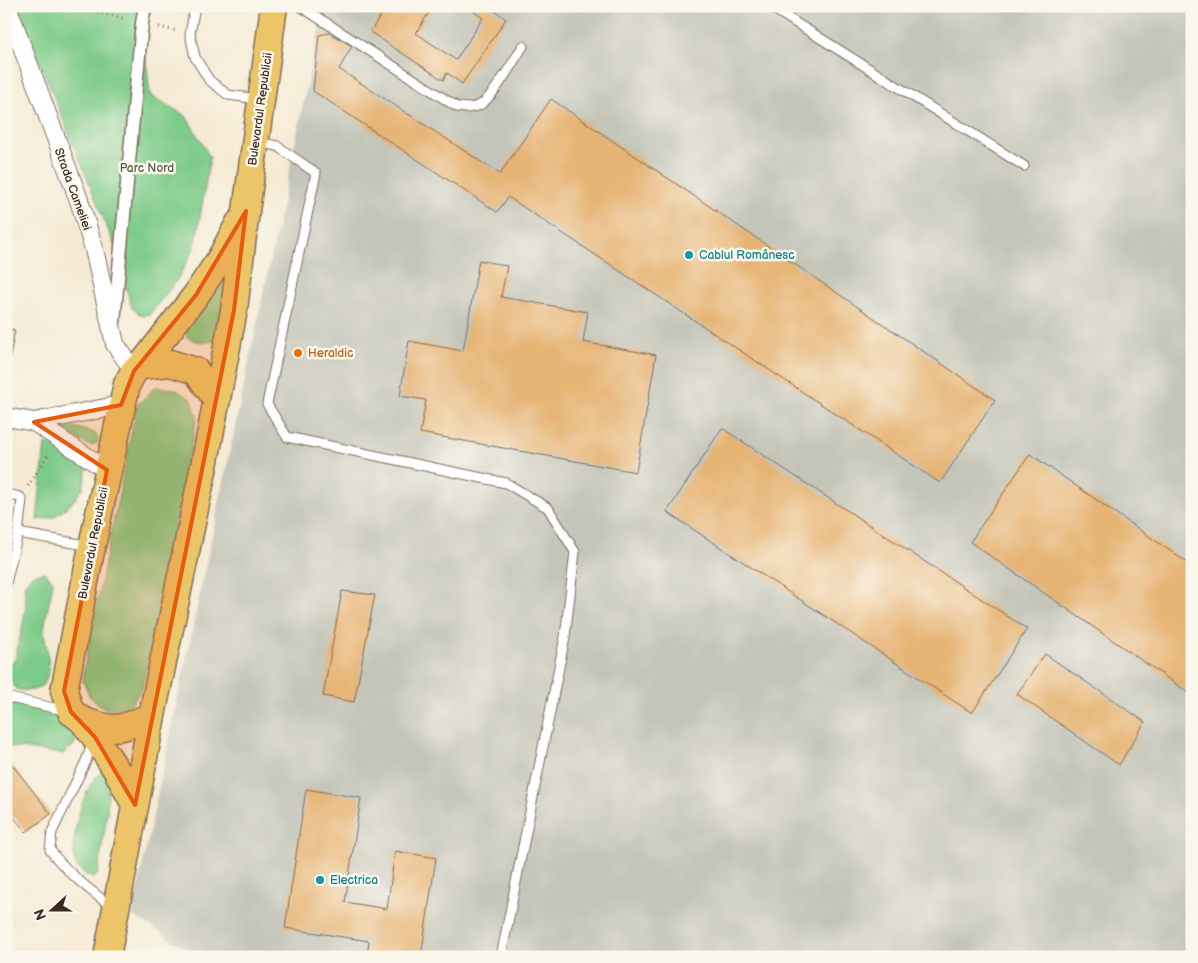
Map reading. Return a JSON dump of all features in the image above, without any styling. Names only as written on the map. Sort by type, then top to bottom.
[{"type":"main road","name":"Bulevardul Republicii","points":[[107,957],[152,715],[234,310],[274,6]]},
{"type":"main road","name":"Bulevardul Republicii","points":[[135,805],[117,771],[83,723],[64,690],[107,470],[127,384],[196,295],[220,259],[246,211]]},
{"type":"main road","points":[[137,369],[170,363],[196,371],[217,400]]},
{"type":"main road","points":[[83,723],[102,728],[118,729],[152,715]]},
{"type":"street","name":"Strada Cameliei","points":[[7,6],[79,200],[94,249],[115,344],[137,369]]},
{"type":"street","points":[[113,333],[145,6]]},
{"type":"street","points":[[6,417],[34,422],[121,405]]},
{"type":"street","points":[[34,422],[107,470]]},
{"type":"lane","points":[[194,6],[190,34],[194,57],[209,80],[228,95],[261,100]]},
{"type":"lane","points":[[300,6],[456,107],[469,109],[481,105],[489,97],[523,46]]},
{"type":"lane","points":[[769,6],[1024,166]]},
{"type":"lane","points":[[255,141],[277,146],[316,173],[267,404],[287,437],[506,483],[548,508],[575,552],[565,637],[501,957]]},
{"type":"lane","points":[[6,494],[20,497],[22,500],[18,533],[6,583]]},
{"type":"lane","points":[[18,533],[92,546]]},
{"type":"lane","points":[[6,697],[83,723],[86,761],[52,832],[50,850],[58,861],[82,884],[116,910]]},
{"type":"path","points":[[20,497],[59,439]]},
{"type":"highlighted area","points":[[246,211],[234,310],[135,805],[95,737],[71,712],[64,691],[107,470],[34,422],[121,405],[134,371],[196,295]]},
{"type":"shaded area","points":[[324,6],[1192,6],[1192,957],[200,957],[132,915]]},
{"type":"green space","name":"Parc Nord","points":[[17,6],[151,6],[144,38],[150,95],[186,116],[210,157],[195,247],[177,280],[150,314],[142,316],[132,308],[114,244]]},
{"type":"green space","points":[[232,263],[220,339],[203,342],[187,337],[186,327]]},
{"type":"green space","points":[[155,387],[175,389],[192,400],[197,417],[142,689],[128,708],[105,709],[90,697],[83,681],[84,667],[137,405]]},
{"type":"green space","points":[[53,426],[74,427],[95,433],[98,438],[97,443],[91,446]]},
{"type":"green space","points":[[45,444],[68,452],[87,468],[83,488],[71,504],[54,517],[37,520]]},
{"type":"green space","points":[[45,572],[53,581],[44,630],[48,659],[47,675],[41,687],[35,690],[16,689],[9,679],[7,667],[15,659],[22,629],[26,606],[24,585],[32,575]]},
{"type":"green space","points":[[6,701],[64,715],[79,728],[74,745],[63,754],[6,746]]},
{"type":"green space","points":[[101,773],[105,773],[109,777],[107,813],[98,874],[93,878],[77,866],[74,855],[74,843],[83,801],[94,779]]},
{"type":"building","points":[[387,6],[433,6],[416,33],[456,60],[483,18],[474,12],[478,6],[488,6],[506,19],[462,84],[447,73],[443,80],[370,32]]},
{"type":"building","name":"Cablul Românesc","points":[[330,33],[352,46],[339,69],[500,174],[551,99],[995,400],[940,483],[508,197],[497,212],[313,91],[319,35]]},
{"type":"building","points":[[479,260],[507,266],[501,297],[588,312],[583,342],[656,355],[636,472],[420,433],[426,400],[400,396],[409,341],[463,351]]},
{"type":"building","points":[[6,315],[10,316],[8,329],[15,330],[9,362],[6,361]]},
{"type":"building","points":[[722,428],[1027,629],[972,713],[667,512]]},
{"type":"building","points":[[1030,454],[1192,566],[1192,695],[970,542]]},
{"type":"building","points":[[342,591],[375,595],[354,702],[323,696]]},
{"type":"building","points":[[1045,654],[1145,722],[1119,765],[1017,694]]},
{"type":"building","points":[[6,757],[51,814],[26,832],[6,808]]},
{"type":"building","name":"Electrica","points":[[306,789],[361,798],[345,902],[387,909],[395,851],[436,858],[421,957],[367,957],[369,941],[285,928]]},
{"type":"building","points":[[6,829],[11,830],[7,848],[6,848]]},
{"type":"place","name":"Cablul Românesc","points":[[689,255]]},
{"type":"place","name":"Heraldic","points":[[298,353]]},
{"type":"place","name":"Electrica","points":[[320,880]]}]
